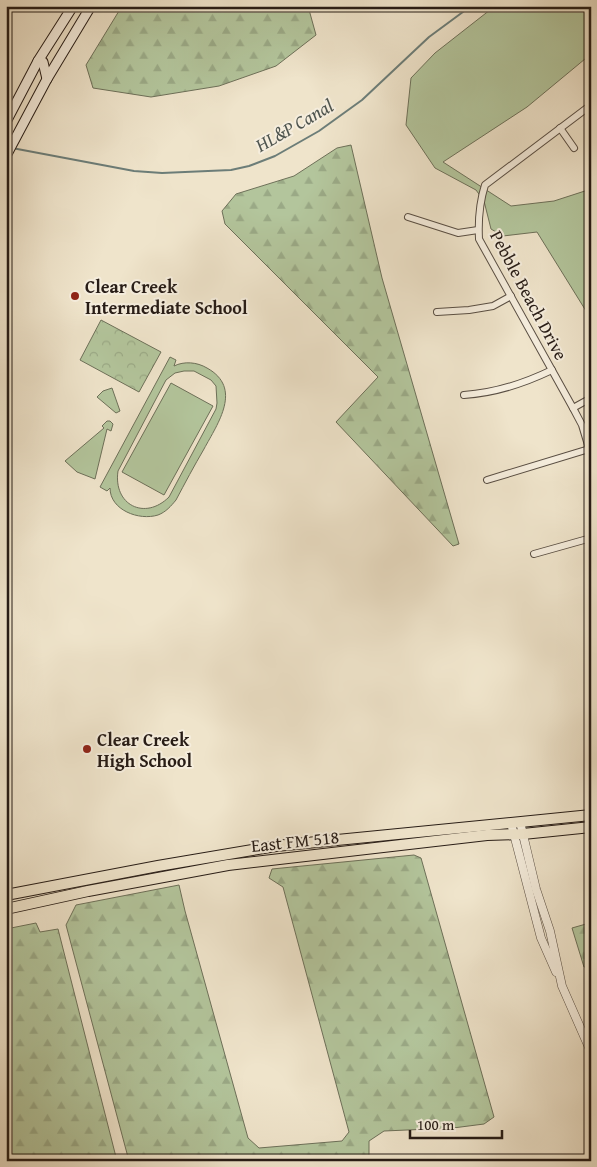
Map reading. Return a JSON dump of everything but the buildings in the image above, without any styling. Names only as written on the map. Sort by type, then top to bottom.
[{"type":"main road","points":[[6,122],[38,61],[73,6]]},
{"type":"main road","points":[[6,156],[47,79],[91,6]]},
{"type":"main road","points":[[38,61],[44,62],[47,79]]},
{"type":"main road","name":"East FM 518","points":[[6,895],[87,878],[276,846],[591,815]]},
{"type":"main road","name":"East FM 518","points":[[6,909],[88,891],[228,865],[591,827]]},
{"type":"main road","points":[[391,834],[393,847]]},
{"type":"main road","points":[[276,846],[277,859]]},
{"type":"main road","points":[[158,866],[159,878]]},
{"type":"main road","points":[[87,878],[88,891]]},
{"type":"street","name":"Pebble Beach Drive","points":[[590,452],[582,425],[479,239],[478,230],[479,205],[485,185],[591,105]]},
{"type":"street","points":[[560,128],[574,148]]},
{"type":"street","points":[[408,217],[458,233],[478,230]]},
{"type":"street","points":[[437,312],[493,306],[511,296]]},
{"type":"street","points":[[464,395],[479,394],[533,379],[552,370]]},
{"type":"street","points":[[573,408],[591,398]]},
{"type":"street","points":[[487,480],[590,452]]},
{"type":"street","points":[[534,554],[591,538]]},
{"type":"street","points":[[516,822],[518,834],[550,931],[561,980],[591,1052]]},
{"type":"green space","points":[[122,6],[308,6],[316,35],[276,66],[219,86],[151,97],[93,88],[86,65]]},
{"type":"green space","points":[[495,6],[591,6],[591,54],[527,107],[443,162],[511,206],[554,201],[591,189],[591,319],[537,232],[503,236],[491,229],[484,201],[476,190],[435,168],[406,125],[411,78],[435,53]]},
{"type":"green space","points":[[351,145],[382,278],[459,544],[453,546],[336,422],[378,377],[225,224],[222,211],[236,194],[294,176],[337,148]]},
{"type":"green space","points":[[101,320],[161,352],[139,392],[80,360]]},
{"type":"green space","points":[[170,357],[176,360],[174,366],[182,363],[195,363],[207,368],[218,376],[224,385],[226,396],[221,417],[176,500],[168,509],[158,515],[134,515],[120,508],[111,496],[110,488],[107,491],[100,487]],"holes":[[[194,371],[211,380],[216,386],[216,409],[169,497],[160,504],[150,508],[133,506],[120,493],[118,471],[166,380],[175,373]]]},
{"type":"green space","points":[[171,383],[213,406],[164,495],[122,472]]},
{"type":"green space","points":[[112,388],[120,411],[116,413],[97,397],[103,391]]},
{"type":"green space","points":[[107,421],[113,424],[111,431],[107,429],[95,479],[77,472],[65,461],[104,428],[102,426]]},
{"type":"green space","points":[[414,855],[421,858],[494,1117],[484,1124],[453,1128],[384,1131],[369,1141],[369,1161],[129,1161],[66,925],[76,905],[179,885],[248,1138],[259,1148],[342,1141],[349,1132],[283,887],[269,878],[272,869]]},
{"type":"green space","points":[[36,923],[40,932],[58,929],[117,1161],[6,1161],[6,929]]},
{"type":"green space","points":[[586,924],[591,939],[591,966],[584,967],[572,928]]},
{"type":"waterway","name":"HL&P Canal","points":[[12,148],[134,171],[162,173],[231,170],[249,166],[275,156],[319,131],[362,100],[429,37],[471,6]]},
{"type":"place","name":"Clear Creek Intermediate School","points":[[75,296]]},
{"type":"place","name":"Clear Creek High School","points":[[87,749]]}]
